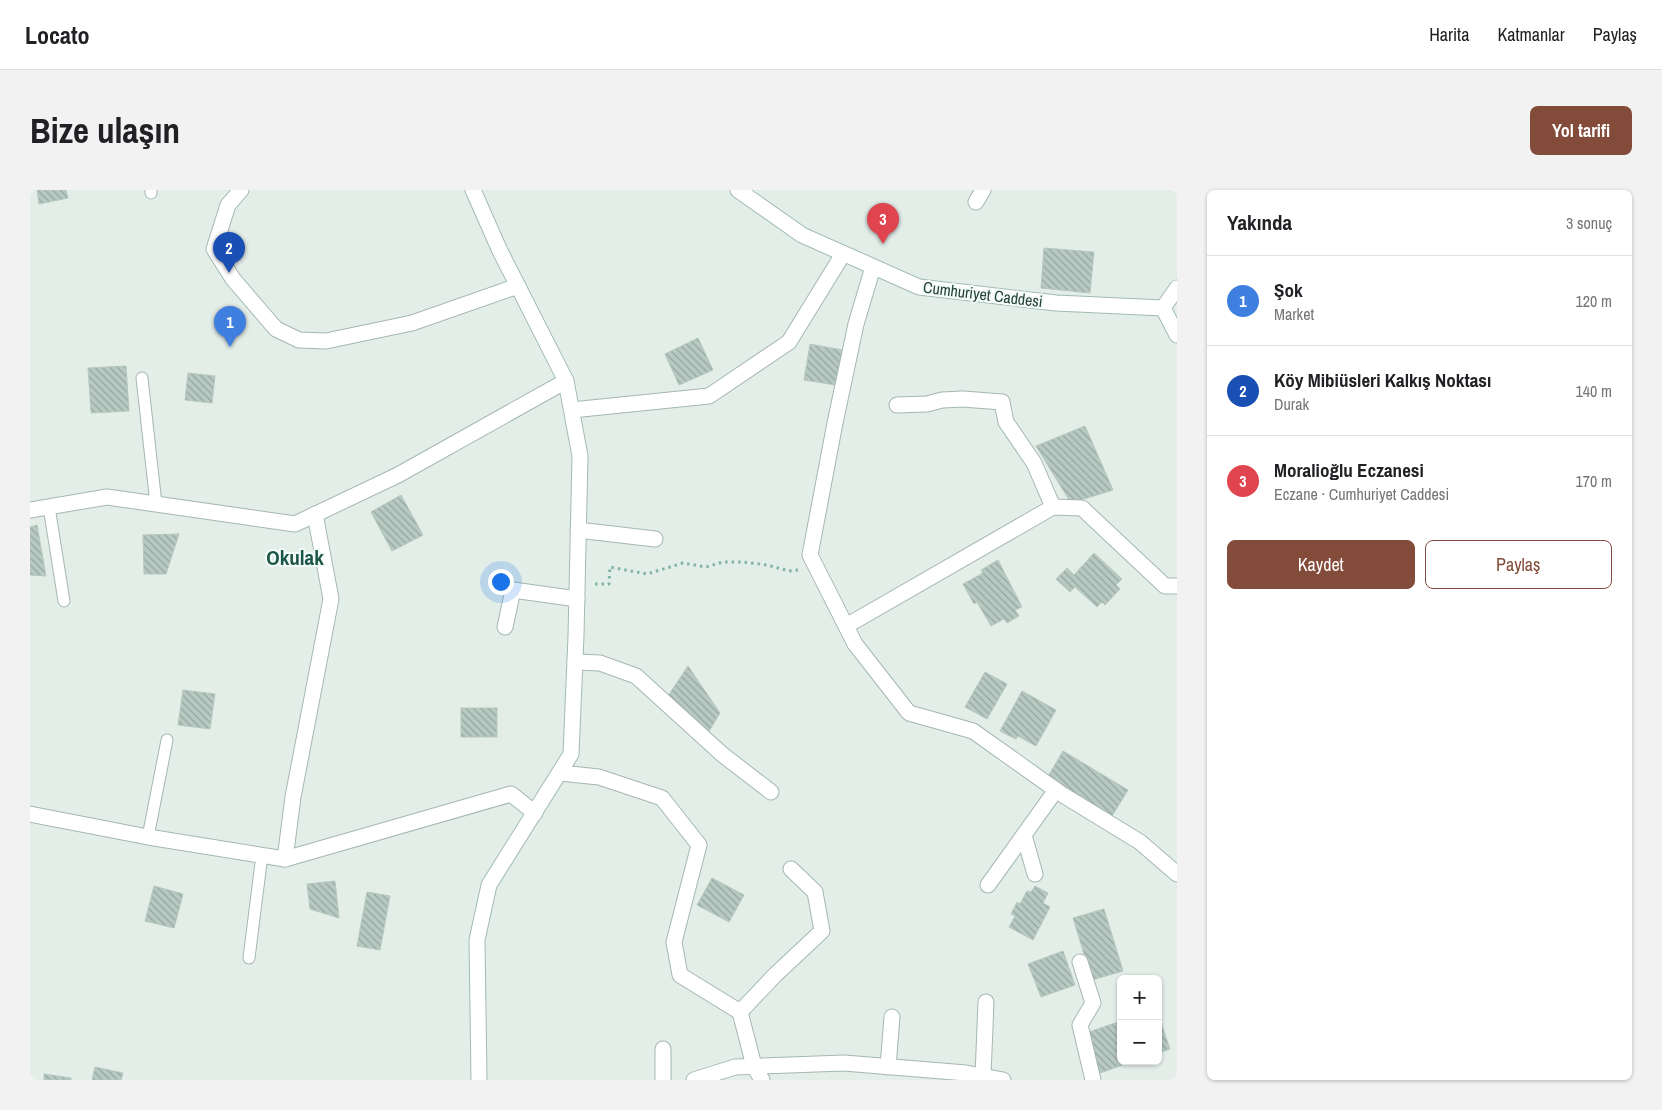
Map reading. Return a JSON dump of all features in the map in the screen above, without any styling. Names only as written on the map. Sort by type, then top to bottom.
[{"type":"street","points":[[241,190],[228,204],[214,249],[233,279],[276,329],[299,340],[326,341],[412,323],[518,286]]},
{"type":"street","points":[[473,190],[500,251],[566,381],[580,456],[572,754],[489,885],[477,940],[480,1080]]},
{"type":"street","name":"Cumhuriyet Caddesi","points":[[738,190],[802,235],[919,287],[1056,303],[1170,308]]},
{"type":"street","points":[[572,410],[709,396],[788,342],[843,254]]},
{"type":"street","points":[[872,267],[856,324],[810,555],[816,567],[855,644],[909,713],[973,731],[1056,790],[1140,842],[1177,874]]},
{"type":"street","points":[[1177,288],[1170,308],[1177,335]]},
{"type":"street","points":[[30,510],[107,497],[295,524],[398,475],[566,381]]},
{"type":"street","points":[[898,405],[927,404],[942,400],[963,399],[1002,402],[1006,422],[1034,463],[1053,507]]},
{"type":"street","points":[[846,626],[1053,507],[1082,508],[1165,586],[1177,586]]},
{"type":"street","points":[[285,859],[293,797],[331,599],[315,514]]},
{"type":"street","points":[[578,530],[656,539]]},
{"type":"street","points":[[505,626],[513,590],[577,599]]},
{"type":"street","points":[[575,662],[600,663],[636,676],[723,755],[770,792]]},
{"type":"street","points":[[560,773],[599,776],[662,798],[699,845],[674,942],[680,975],[740,1012],[754,1066],[762,1080]]},
{"type":"street","points":[[988,885],[1056,790]]},
{"type":"street","points":[[30,814],[148,837],[285,859],[511,794],[535,812]]},
{"type":"street","points":[[1024,835],[1035,874]]},
{"type":"street","points":[[740,1012],[774,975],[822,931],[815,892],[791,869]]},
{"type":"street","points":[[1080,962],[1093,1003],[1080,1024],[1093,1080]]},
{"type":"street","points":[[983,1076],[986,1002]]},
{"type":"street","points":[[888,1066],[892,1017]]},
{"type":"street","points":[[663,1049],[663,1080]]},
{"type":"street","points":[[694,1080],[735,1067],[844,1063],[966,1073],[1003,1080]]},
{"type":"lane","points":[[142,378],[156,504]]},
{"type":"lane","points":[[49,507],[64,600]]},
{"type":"lane","points":[[148,837],[167,740]]},
{"type":"lane","points":[[249,958],[262,855]]},
{"type":"path","points":[[577,584],[609,584],[610,568],[647,574],[683,563],[706,567],[723,562],[743,562],[767,565],[789,571],[816,567]]},
{"type":"building","points":[[37,190],[66,190],[68,198],[39,204]]},
{"type":"building","points":[[1044,248],[1094,252],[1090,293],[1041,288]]},
{"type":"building","points":[[698,338],[713,370],[679,385],[665,354]]},
{"type":"building","points":[[810,344],[842,350],[836,385],[804,380]]},
{"type":"building","points":[[126,366],[129,411],[91,413],[88,368]]},
{"type":"building","points":[[188,373],[215,376],[212,403],[185,400]]},
{"type":"building","points":[[1085,426],[1113,490],[1071,503],[1036,446]]},
{"type":"building","points":[[401,495],[423,535],[392,551],[371,512]]},
{"type":"building","points":[[37,525],[46,576],[30,575],[30,527]]},
{"type":"building","points":[[179,534],[166,574],[144,574],[143,535]]},
{"type":"building","points":[[1094,553],[1122,579],[1116,585],[1120,589],[1105,605],[1102,602],[1097,607],[1075,587],[1070,592],[1056,579],[1067,568],[1074,575]]},
{"type":"building","points":[[998,560],[1022,607],[1015,610],[1019,616],[1007,623],[1004,619],[991,626],[977,602],[974,604],[963,584],[983,573],[981,570]]},
{"type":"building","points":[[688,666],[720,713],[708,733],[668,696]]},
{"type":"building","points":[[985,672],[1007,684],[987,719],[965,707]]},
{"type":"building","points":[[183,690],[215,694],[210,729],[178,725]]},
{"type":"building","points":[[1022,691],[1056,710],[1036,746],[1018,736],[1016,739],[1000,731]]},
{"type":"building","points":[[461,708],[497,708],[497,737],[461,737]]},
{"type":"building","points":[[1063,751],[1128,790],[1112,816],[1047,778]]},
{"type":"building","points":[[712,878],[744,895],[729,922],[697,905]]},
{"type":"building","points":[[335,881],[339,918],[310,909],[307,884]]},
{"type":"building","points":[[154,886],[183,894],[174,928],[145,921]]},
{"type":"building","points":[[1035,886],[1048,893],[1043,903],[1050,907],[1033,940],[1009,927],[1015,916],[1011,914],[1017,902],[1020,904],[1027,891],[1031,892]]},
{"type":"building","points":[[367,892],[390,896],[380,950],[357,946]]},
{"type":"building","points":[[1104,909],[1123,971],[1092,980],[1073,918]]},
{"type":"building","points":[[1063,951],[1075,985],[1041,997],[1028,964]]},
{"type":"building","points":[[1117,1022],[1117,1065],[1123,1065],[1100,1073],[1086,1033]]},
{"type":"building","points":[[1162,1026],[1170,1049],[1162,1052]]},
{"type":"building","points":[[95,1067],[123,1073],[121,1080],[92,1080]]},
{"type":"building","points":[[44,1074],[71,1078],[71,1080],[44,1080]]},
{"type":"place","name":"Moralioğlu Eczanesi","points":[[883,244]]},
{"type":"place","name":"Köy Mibiüsleri Kalkış Noktası","points":[[229,273]]},
{"type":"place","name":"Şok","points":[[230,347]]},
{"type":"district","name":"Okulak","points":[[295,558]]}]
